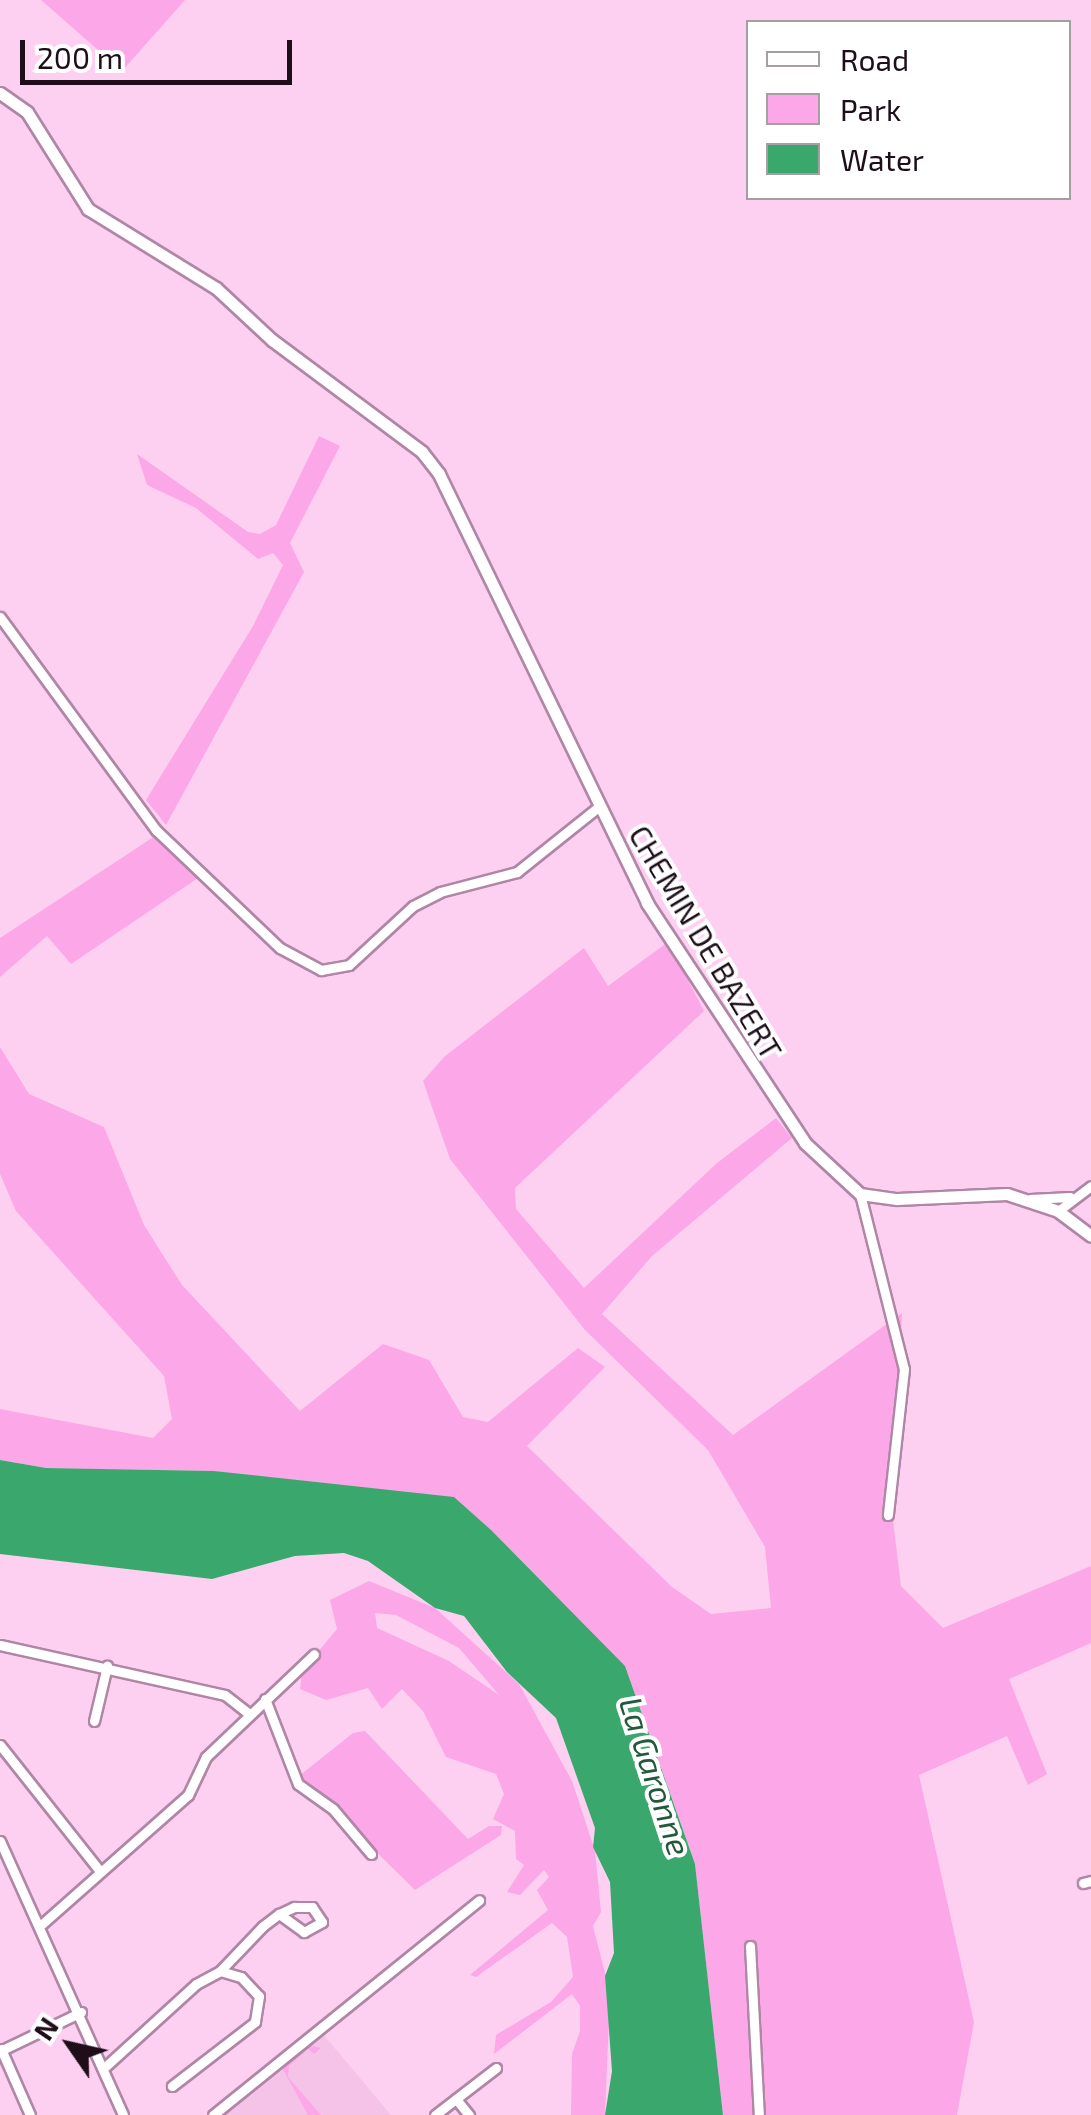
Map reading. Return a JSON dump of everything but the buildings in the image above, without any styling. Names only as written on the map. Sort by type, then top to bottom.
[{"type":"street","name":"CHEMIN DE BAZERT","points":[[0,93],[27,112],[88,210],[216,288],[272,340],[349,394],[439,474],[647,903],[774,1103],[860,1194]]},
{"type":"street","points":[[0,617],[156,830],[280,948],[302,964],[335,970],[413,906],[518,872],[598,807]]},
{"type":"street","points":[[888,1515],[904,1369],[860,1194],[897,1200],[974,1192],[1030,1199],[1070,1196],[1091,1186]]},
{"type":"street","points":[[1058,1211],[1070,1196]]},
{"type":"street","points":[[1030,1199],[1058,1211],[1091,1236]]},
{"type":"street","points":[[0,1645],[224,1695],[249,1714]]},
{"type":"street","points":[[42,1924],[188,1796],[206,1757],[314,1654]]},
{"type":"street","points":[[94,1721],[106,1666]]},
{"type":"street","points":[[265,1699],[298,1784],[333,1808],[371,1854]]},
{"type":"street","points":[[0,1745],[100,1871]]},
{"type":"street","points":[[0,1841],[106,2066],[123,2115]]},
{"type":"street","points":[[213,2115],[479,1900]]},
{"type":"street","points":[[106,2066],[150,2030],[169,2004],[220,1971],[278,1914]]},
{"type":"street","points":[[750,1946],[746,1966],[759,2115]]},
{"type":"street","points":[[172,2086],[255,2022],[259,1996],[241,1976],[220,1971]]},
{"type":"street","points":[[30,2115],[0,2049],[80,2012]]},
{"type":"street","points":[[436,2115],[496,2068]]},
{"type":"street","points":[[456,2099],[469,2115]]},
{"type":"shaded area","points":[[323,2034],[391,2115],[220,2115]]},
{"type":"green space","points":[[41,0],[185,0],[122,71]]},
{"type":"green space","points":[[319,436],[340,446],[290,543],[304,572],[166,825],[146,800],[253,626],[283,565],[273,553],[258,559],[196,508],[147,485],[137,454],[248,532],[260,534],[276,525]]},
{"type":"green space","points":[[155,836],[201,876],[71,964],[47,936],[0,977],[0,938]]},
{"type":"green space","points":[[668,942],[704,1011],[515,1188],[516,1209],[584,1288],[717,1163],[776,1118],[792,1138],[652,1256],[602,1314],[733,1435],[902,1313],[892,1512],[901,1586],[943,1628],[1091,1566],[1091,1643],[1009,1679],[1047,1774],[1028,1785],[1007,1736],[919,1775],[974,2022],[957,2115],[723,2115],[695,1864],[625,1666],[298,1484],[214,1471],[46,1468],[0,1460],[0,1409],[153,1438],[172,1419],[164,1376],[16,1211],[0,1174],[0,1047],[29,1094],[104,1127],[144,1225],[182,1285],[300,1411],[383,1344],[429,1360],[463,1417],[488,1422],[578,1348],[605,1367],[527,1446],[672,1587],[711,1614],[771,1608],[765,1547],[708,1450],[585,1330],[450,1159],[423,1081],[444,1057],[584,948],[608,986]]},
{"type":"green space","points":[[369,1581],[435,1608],[519,1684],[572,1781],[595,1851],[601,1912],[593,1926],[610,1993],[605,2115],[571,2115],[572,2054],[580,2031],[580,2006],[572,1994],[494,2054],[496,2035],[551,2002],[573,1977],[567,1937],[552,1923],[476,1977],[470,1975],[548,1910],[537,1890],[549,1877],[544,1870],[520,1895],[507,1892],[524,1865],[516,1859],[515,1831],[493,1819],[504,1794],[496,1774],[446,1757],[423,1711],[402,1689],[382,1709],[368,1688],[326,1700],[300,1689],[302,1671],[337,1629],[330,1600]],"holes":[[[375,1613],[396,1615],[459,1648],[499,1695],[449,1661],[377,1628]]]},
{"type":"green space","points":[[365,1731],[468,1839],[489,1826],[502,1826],[501,1835],[415,1890],[299,1776],[353,1733]]},
{"type":"green space","points":[[308,2045],[321,2048],[314,2054],[308,2049],[289,2066],[288,2077],[321,2115],[308,2115],[281,2066]]},
{"type":"water","name":"La Garonne","points":[[0,1460],[46,1468],[214,1471],[454,1497],[491,1530],[625,1666],[695,1864],[723,2115],[605,2115],[612,2071],[605,1976],[614,1953],[610,1882],[593,1847],[595,1828],[556,1718],[507,1672],[464,1616],[435,1608],[368,1561],[344,1553],[295,1556],[212,1579],[0,1554]]}]
